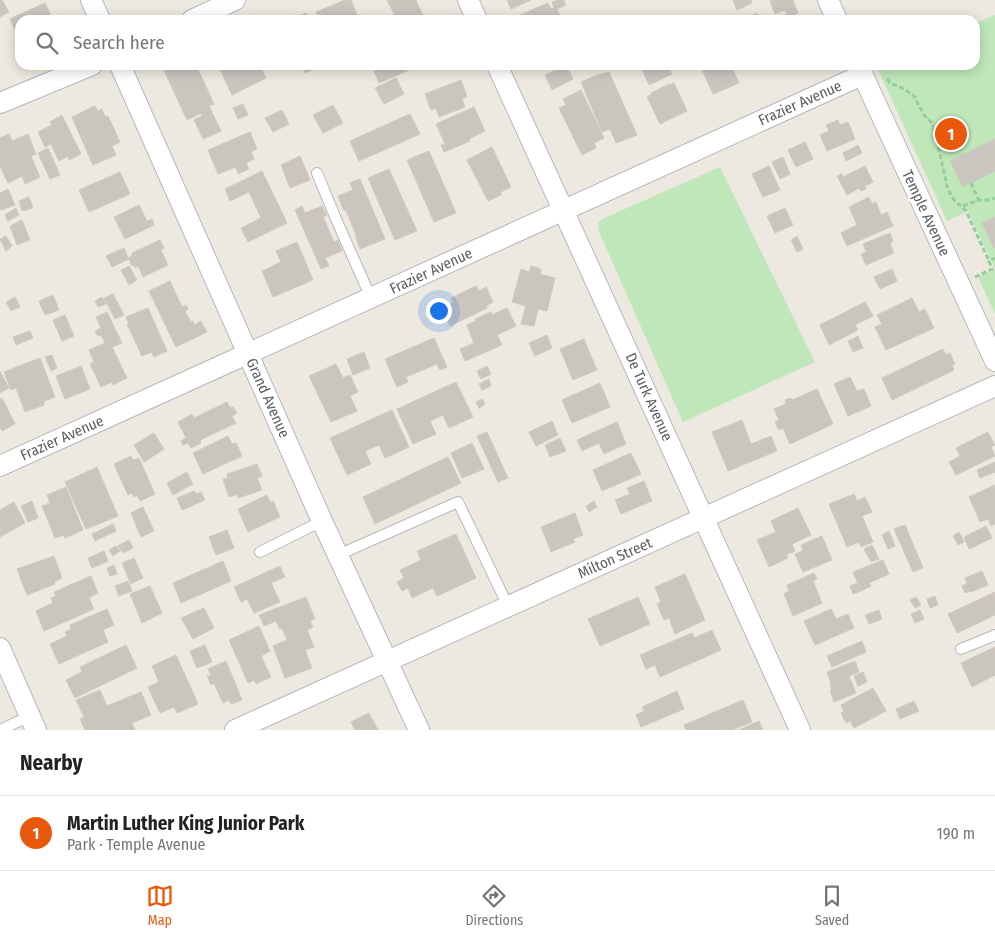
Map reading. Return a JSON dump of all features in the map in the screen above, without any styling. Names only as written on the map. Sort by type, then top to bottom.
[{"type":"street","points":[[91,0],[98,15]]},
{"type":"street","points":[[203,15],[235,0]]},
{"type":"street","points":[[468,0],[475,15]]},
{"type":"street","points":[[828,0],[835,15]]},
{"type":"street","points":[[0,103],[80,70]]},
{"type":"street","name":"Grand Avenue","points":[[122,70],[322,521],[419,730]]},
{"type":"street","name":"De Turk Avenue","points":[[499,70],[800,730]]},
{"type":"street","name":"Frazier Avenue","points":[[0,466],[564,210],[860,70]]},
{"type":"street","name":"Temple Avenue","points":[[860,70],[995,362]]},
{"type":"street","name":"Milton Street","points":[[235,730],[995,386]]},
{"type":"street","points":[[0,648],[33,723]]},
{"type":"lane","points":[[317,173],[371,298]]},
{"type":"lane","points":[[338,555],[458,502],[508,606]]},
{"type":"lane","points":[[260,552],[322,521]]},
{"type":"lane","points":[[961,649],[995,635]]},
{"type":"lane","points":[[0,730],[33,723]]},
{"type":"path","points":[[883,74],[890,83],[904,88],[914,96],[924,115],[932,123],[947,186],[956,202],[963,206],[966,211],[992,269],[974,277]]},
{"type":"path","points":[[972,183],[979,200]]},
{"type":"path","points":[[963,206],[979,200],[995,198]]},
{"type":"path","points":[[989,261],[995,258]]},
{"type":"green space","points":[[995,15],[995,269],[968,211],[947,221],[878,70],[980,70],[980,21]]},
{"type":"green space","points":[[720,167],[815,362],[683,422],[599,232],[598,224],[602,219]]},
{"type":"green space","points":[[995,269],[995,314],[978,277]]},
{"type":"building","points":[[0,0],[2,0],[9,12],[0,17]]},
{"type":"building","points":[[345,0],[351,0],[357,15],[318,15],[316,12]]},
{"type":"building","points":[[387,0],[417,0],[423,15],[394,15]]},
{"type":"building","points":[[507,0],[531,0],[511,9]]},
{"type":"building","points":[[564,0],[566,5],[557,9],[560,15],[520,15],[548,3],[551,9],[554,8],[552,2]]},
{"type":"building","points":[[733,0],[751,0],[752,3],[737,10]]},
{"type":"building","points":[[793,0],[798,13],[787,15],[785,10],[775,14],[770,1]]},
{"type":"building","points":[[45,3],[51,15],[19,15]]},
{"type":"building","points":[[15,17],[15,30],[10,19]]},
{"type":"building","points":[[164,70],[198,70],[214,104],[209,106],[221,131],[203,139],[194,120],[202,116],[201,113],[187,120]]},
{"type":"building","points":[[220,70],[262,70],[266,78],[232,95]]},
{"type":"building","points":[[376,70],[409,70],[379,83],[374,71]]},
{"type":"building","points":[[556,70],[568,70],[573,79],[552,90],[545,75]]},
{"type":"building","points":[[642,70],[670,70],[672,74],[649,85]]},
{"type":"building","points":[[702,70],[733,70],[739,83],[713,94]]},
{"type":"building","points":[[609,72],[637,135],[616,143],[610,129],[602,132],[581,82]]},
{"type":"building","points":[[396,78],[404,94],[384,104],[375,88]]},
{"type":"building","points":[[461,80],[467,97],[462,99],[465,107],[439,117],[436,108],[431,110],[425,94]]},
{"type":"building","points":[[674,83],[687,111],[660,124],[647,97],[651,93]]},
{"type":"building","points":[[581,90],[604,138],[594,143],[596,148],[582,155],[559,108],[566,105],[563,99]]},
{"type":"building","points":[[243,104],[248,115],[238,119],[233,108]]},
{"type":"building","points":[[333,105],[343,123],[323,133],[313,115]]},
{"type":"building","points":[[95,106],[98,111],[102,109],[105,117],[108,116],[120,142],[112,146],[116,155],[93,165],[72,117]]},
{"type":"building","points":[[474,107],[485,131],[469,139],[470,141],[444,152],[441,145],[445,144],[436,124]]},
{"type":"building","points":[[282,110],[289,124],[273,132],[265,118]]},
{"type":"building","points":[[410,114],[420,134],[359,161],[350,141]]},
{"type":"building","points":[[62,115],[81,154],[69,160],[68,156],[59,161],[51,144],[45,147],[38,132],[52,125],[50,122]]},
{"type":"building","points":[[838,120],[840,125],[848,122],[855,139],[827,151],[820,135],[829,131],[826,125]]},
{"type":"building","points":[[250,132],[257,149],[251,152],[254,159],[246,163],[249,169],[238,174],[236,167],[218,174],[208,150]]},
{"type":"building","points":[[9,134],[12,141],[28,134],[36,154],[31,156],[40,177],[25,184],[22,176],[8,183],[0,166],[0,138]]},
{"type":"building","points":[[995,139],[995,171],[963,187],[950,161]]},
{"type":"building","points":[[805,142],[813,159],[796,167],[788,150]]},
{"type":"building","points":[[858,145],[862,153],[846,161],[843,153]]},
{"type":"building","points":[[492,147],[511,187],[501,192],[501,195],[488,201],[467,160]]},
{"type":"building","points":[[48,148],[60,175],[50,179],[38,153]]},
{"type":"building","points":[[429,151],[456,213],[434,222],[407,160]]},
{"type":"building","points":[[300,156],[310,180],[290,188],[281,165]]},
{"type":"building","points":[[783,157],[790,174],[780,179],[772,162]]},
{"type":"building","points":[[769,166],[780,190],[763,197],[752,174]]},
{"type":"building","points":[[865,166],[873,182],[865,186],[866,189],[861,191],[859,188],[847,195],[837,176],[842,174],[843,177]]},
{"type":"building","points":[[389,169],[417,231],[395,240],[368,178]]},
{"type":"building","points":[[262,171],[287,223],[248,242],[241,228],[261,218],[249,192],[230,201],[225,189]]},
{"type":"building","points":[[120,172],[130,194],[89,212],[79,190]]},
{"type":"building","points":[[360,179],[385,239],[360,249],[346,210],[344,211],[338,196],[353,190],[350,183]]},
{"type":"building","points":[[8,189],[15,205],[1,210],[0,193]]},
{"type":"building","points":[[29,197],[33,208],[22,211],[19,201]]},
{"type":"building","points":[[869,197],[872,204],[876,202],[881,215],[887,212],[893,226],[847,246],[841,233],[857,225],[849,207]]},
{"type":"building","points":[[139,205],[147,221],[152,219],[154,225],[125,239],[114,217]]},
{"type":"building","points":[[302,206],[305,213],[322,206],[327,215],[323,217],[334,242],[338,240],[342,251],[325,258],[329,266],[321,269],[295,210]]},
{"type":"building","points":[[16,208],[19,215],[8,221],[5,215]]},
{"type":"building","points":[[785,208],[793,225],[775,233],[767,216]]},
{"type":"building","points":[[995,217],[995,248],[994,248],[982,223]]},
{"type":"building","points":[[22,220],[30,240],[17,245],[10,226]]},
{"type":"building","points":[[890,233],[893,241],[890,243],[894,253],[866,265],[861,254],[866,252],[863,244]]},
{"type":"building","points":[[6,236],[12,246],[6,251],[0,239]]},
{"type":"building","points":[[797,236],[803,249],[797,252],[791,240]]},
{"type":"building","points":[[160,240],[164,248],[161,250],[168,265],[143,277],[138,266],[135,268],[134,265],[132,266],[129,259],[112,267],[106,256],[124,248],[128,258],[132,256],[132,253]]},
{"type":"building","points":[[297,242],[313,280],[273,297],[262,271],[281,262],[276,251]]},
{"type":"building","points":[[129,266],[137,280],[129,285],[121,270]]},
{"type":"building","points":[[531,266],[541,269],[540,274],[555,278],[547,311],[538,309],[534,326],[521,324],[526,306],[512,302],[521,269],[529,272]]},
{"type":"building","points":[[892,269],[897,281],[880,289],[874,277]]},
{"type":"building","points":[[170,281],[182,307],[186,305],[188,309],[185,311],[191,322],[193,321],[194,325],[201,321],[207,332],[176,347],[149,291]]},
{"type":"building","points":[[476,286],[479,291],[486,287],[493,302],[486,306],[487,308],[450,326],[442,308],[453,303],[451,298]]},
{"type":"building","points":[[113,294],[124,315],[115,319],[104,298]]},
{"type":"building","points":[[53,295],[59,310],[45,315],[39,301]]},
{"type":"building","points":[[15,297],[20,307],[11,311],[6,302]]},
{"type":"building","points":[[102,297],[106,304],[98,307],[95,301]]},
{"type":"building","points":[[912,298],[919,312],[925,309],[934,328],[886,350],[875,327],[882,324],[877,315]]},
{"type":"building","points":[[865,302],[873,316],[855,325],[858,330],[829,345],[820,325]]},
{"type":"building","points":[[148,308],[167,351],[154,357],[152,352],[142,356],[127,324],[129,324],[126,317]]},
{"type":"building","points":[[507,308],[516,326],[497,335],[502,345],[465,361],[460,349],[474,343],[467,325],[491,312],[492,315]]},
{"type":"building","points":[[107,312],[122,343],[112,347],[127,378],[113,385],[112,382],[101,387],[90,364],[94,362],[89,350],[105,343],[101,335],[98,336],[95,331],[101,328],[96,317]]},
{"type":"building","points":[[65,315],[74,336],[62,341],[53,320]]},
{"type":"building","points":[[30,331],[33,338],[16,345],[13,337]]},
{"type":"building","points":[[547,335],[552,348],[535,356],[529,343]]},
{"type":"building","points":[[858,336],[863,348],[853,352],[848,341]]},
{"type":"building","points":[[434,338],[447,367],[440,370],[437,364],[406,377],[408,382],[397,387],[385,359]]},
{"type":"building","points":[[584,339],[597,370],[573,380],[560,349]]},
{"type":"building","points":[[943,349],[946,355],[950,353],[955,364],[952,365],[954,370],[892,400],[882,378]]},
{"type":"building","points":[[364,352],[370,368],[353,375],[347,359]]},
{"type":"building","points":[[52,355],[57,368],[51,371],[45,357]]},
{"type":"building","points":[[40,358],[55,397],[44,401],[44,405],[25,412],[16,388],[11,390],[4,372]]},
{"type":"building","points":[[336,364],[343,378],[350,375],[358,392],[350,396],[357,411],[331,422],[309,376]]},
{"type":"building","points":[[81,366],[90,389],[65,399],[56,376]]},
{"type":"building","points":[[487,366],[491,374],[481,379],[477,371]]},
{"type":"building","points":[[0,371],[9,388],[0,393]]},
{"type":"building","points":[[850,377],[857,391],[864,389],[871,406],[848,416],[834,384]]},
{"type":"building","points":[[489,379],[491,386],[482,390],[479,384]]},
{"type":"building","points":[[456,382],[473,417],[449,428],[443,415],[430,421],[436,434],[413,444],[397,409]]},
{"type":"building","points":[[600,383],[610,407],[572,423],[562,400]]},
{"type":"building","points":[[817,389],[833,424],[790,444],[783,428],[779,430],[775,422],[779,420],[774,409],[786,404],[785,400],[791,398],[792,400]]},
{"type":"building","points":[[2,398],[15,424],[2,431],[0,427],[0,399]]},
{"type":"building","points":[[482,399],[485,404],[479,408],[476,402]]},
{"type":"building","points":[[227,402],[230,408],[233,407],[237,413],[232,416],[236,423],[200,440],[201,443],[191,448],[188,443],[183,445],[181,441],[186,438],[178,422],[192,414],[194,418]]},
{"type":"building","points":[[392,410],[409,447],[385,458],[379,445],[365,451],[371,464],[347,475],[330,438]]},
{"type":"building","points":[[742,420],[751,444],[771,436],[777,451],[728,471],[712,432]]},
{"type":"building","points":[[552,421],[558,435],[536,446],[529,432]]},
{"type":"building","points":[[617,422],[626,444],[604,454],[599,443],[582,451],[577,440]]},
{"type":"building","points":[[487,432],[508,478],[498,482],[477,436]]},
{"type":"building","points":[[988,432],[995,445],[991,447],[995,456],[956,475],[949,462],[960,456],[956,448]]},
{"type":"building","points":[[154,433],[164,449],[144,462],[134,445]]},
{"type":"building","points":[[228,436],[232,444],[236,443],[242,456],[203,474],[193,453]]},
{"type":"building","points":[[560,438],[566,451],[550,457],[545,445]]},
{"type":"building","points":[[472,443],[484,469],[462,478],[451,453]]},
{"type":"building","points":[[631,453],[641,474],[602,491],[593,470]]},
{"type":"building","points":[[131,456],[133,460],[139,458],[155,494],[140,501],[137,495],[134,497],[132,493],[128,495],[114,464]]},
{"type":"building","points":[[448,457],[461,483],[375,524],[363,497]]},
{"type":"building","points":[[995,462],[995,472],[980,478],[977,470]]},
{"type":"building","points":[[257,464],[262,476],[257,478],[262,490],[238,498],[237,494],[229,497],[223,479],[228,478],[227,474]]},
{"type":"building","points":[[97,467],[118,516],[86,529],[65,482]]},
{"type":"building","points":[[187,472],[193,484],[173,495],[167,483]]},
{"type":"building","points":[[644,481],[652,501],[621,514],[615,500],[630,494],[627,488]]},
{"type":"building","points":[[995,485],[995,524],[991,526],[988,519],[980,522],[969,497]]},
{"type":"building","points":[[66,487],[83,530],[65,538],[64,535],[55,538],[42,506],[50,503],[47,495]]},
{"type":"building","points":[[194,491],[196,494],[201,492],[205,500],[182,510],[177,498]]},
{"type":"building","points":[[854,494],[857,501],[865,497],[872,512],[862,516],[873,542],[861,547],[859,542],[847,547],[829,504]]},
{"type":"building","points":[[267,495],[270,502],[273,501],[280,517],[248,532],[238,509]]},
{"type":"building","points":[[32,501],[38,518],[28,522],[21,506]]},
{"type":"building","points":[[594,501],[597,507],[589,512],[586,506]]},
{"type":"building","points":[[14,502],[25,523],[0,537],[0,510]]},
{"type":"building","points":[[143,507],[154,531],[141,537],[131,513]]},
{"type":"building","points":[[798,508],[811,535],[792,544],[795,551],[786,555],[788,558],[769,567],[757,540],[776,532],[771,521]]},
{"type":"building","points":[[575,513],[583,535],[573,539],[575,542],[551,552],[541,527]]},
{"type":"building","points":[[113,524],[116,531],[95,541],[92,534]]},
{"type":"building","points":[[905,525],[923,568],[913,572],[894,529]]},
{"type":"building","points":[[986,526],[992,538],[969,549],[964,537]]},
{"type":"building","points":[[227,530],[234,548],[216,555],[209,537]]},
{"type":"building","points":[[889,531],[895,546],[888,549],[882,535]]},
{"type":"building","points":[[959,532],[964,542],[958,545],[953,536]]},
{"type":"building","points":[[456,534],[476,578],[437,596],[433,588],[412,598],[408,588],[402,591],[397,582],[404,578],[400,570],[421,560],[417,551]]},
{"type":"building","points":[[822,536],[832,560],[803,572],[795,554],[803,551],[801,545]]},
{"type":"building","points":[[129,540],[133,548],[123,553],[118,546]]},
{"type":"building","points":[[872,545],[879,559],[871,562],[864,549]]},
{"type":"building","points":[[116,546],[120,551],[113,556],[109,550]]},
{"type":"building","points":[[104,551],[108,561],[92,568],[88,558]]},
{"type":"building","points":[[54,556],[62,578],[54,582],[55,584],[27,595],[17,569]]},
{"type":"building","points":[[134,558],[143,578],[131,584],[122,563]]},
{"type":"building","points":[[883,560],[889,574],[869,583],[871,586],[861,591],[853,572]]},
{"type":"building","points":[[223,561],[231,581],[181,603],[173,583]]},
{"type":"building","points":[[114,565],[117,574],[110,576],[107,568]]},
{"type":"building","points":[[280,566],[285,577],[271,583],[280,602],[254,613],[247,599],[241,602],[234,587]]},
{"type":"building","points":[[982,571],[988,585],[965,593],[962,586],[967,583],[965,578]]},
{"type":"building","points":[[814,573],[817,579],[813,581],[822,603],[793,616],[784,594],[789,591],[787,585]]},
{"type":"building","points":[[685,574],[705,620],[675,634],[669,618],[664,620],[657,604],[661,602],[655,587]]},
{"type":"building","points":[[91,576],[98,593],[89,598],[94,609],[44,631],[36,611],[53,603],[51,598],[56,596],[54,592]]},
{"type":"building","points":[[128,581],[132,591],[119,596],[115,586]]},
{"type":"building","points":[[857,583],[861,591],[853,594],[850,586]]},
{"type":"building","points":[[150,586],[162,613],[142,623],[130,594]]},
{"type":"building","points":[[995,592],[995,615],[957,633],[948,614]]},
{"type":"building","points":[[935,596],[938,605],[930,608],[927,599]]},
{"type":"building","points":[[306,597],[315,619],[310,621],[313,627],[307,630],[314,647],[305,650],[312,668],[285,678],[273,646],[287,640],[282,628],[280,629],[276,621],[264,626],[259,615]]},
{"type":"building","points":[[638,597],[650,624],[600,646],[588,619]]},
{"type":"building","points":[[916,597],[921,605],[915,608],[910,600]]},
{"type":"building","points":[[204,608],[214,628],[193,639],[181,618]]},
{"type":"building","points":[[107,609],[114,625],[103,630],[108,642],[59,664],[50,644],[67,636],[65,632],[71,629],[70,625]]},
{"type":"building","points":[[831,609],[836,619],[848,614],[854,628],[815,645],[804,621]]},
{"type":"building","points":[[879,610],[882,619],[869,624],[865,615]]},
{"type":"building","points":[[920,610],[924,619],[915,623],[911,614]]},
{"type":"building","points":[[259,626],[270,651],[261,656],[271,677],[256,684],[254,680],[248,683],[229,640]]},
{"type":"building","points":[[712,630],[721,650],[660,677],[655,665],[646,669],[640,655],[692,633],[694,638]]},
{"type":"building","points":[[862,641],[866,652],[832,667],[827,656]]},
{"type":"building","points":[[126,645],[137,668],[75,698],[66,680],[82,672],[80,667]]},
{"type":"building","points":[[205,645],[212,662],[197,668],[190,651]]},
{"type":"building","points":[[995,647],[995,675],[972,687],[961,663]]},
{"type":"building","points":[[176,655],[198,704],[177,713],[174,707],[160,713],[148,687],[159,682],[152,666]]},
{"type":"building","points":[[226,661],[242,700],[231,704],[229,700],[223,703],[214,683],[211,685],[207,676],[211,675],[208,669]]},
{"type":"building","points":[[855,661],[859,672],[849,676],[856,693],[834,702],[827,672]]},
{"type":"building","points":[[863,672],[867,682],[858,686],[854,676]]},
{"type":"building","points":[[873,688],[886,711],[854,728],[850,721],[846,723],[841,713],[844,712],[841,705]]},
{"type":"building","points":[[100,690],[107,706],[141,692],[151,715],[132,723],[135,730],[85,730],[80,719],[84,717],[76,700]]},
{"type":"building","points":[[677,691],[684,709],[641,727],[636,715],[644,711],[642,707]]},
{"type":"building","points":[[743,700],[752,722],[732,730],[686,730],[684,725]]},
{"type":"building","points":[[914,701],[919,711],[900,719],[896,709]]},
{"type":"building","points":[[369,713],[378,730],[355,730],[351,722]]},
{"type":"building","points":[[759,721],[763,730],[739,730]]},
{"type":"place","name":"Martin Luther King Junior Park","points":[[951,134]]}]
